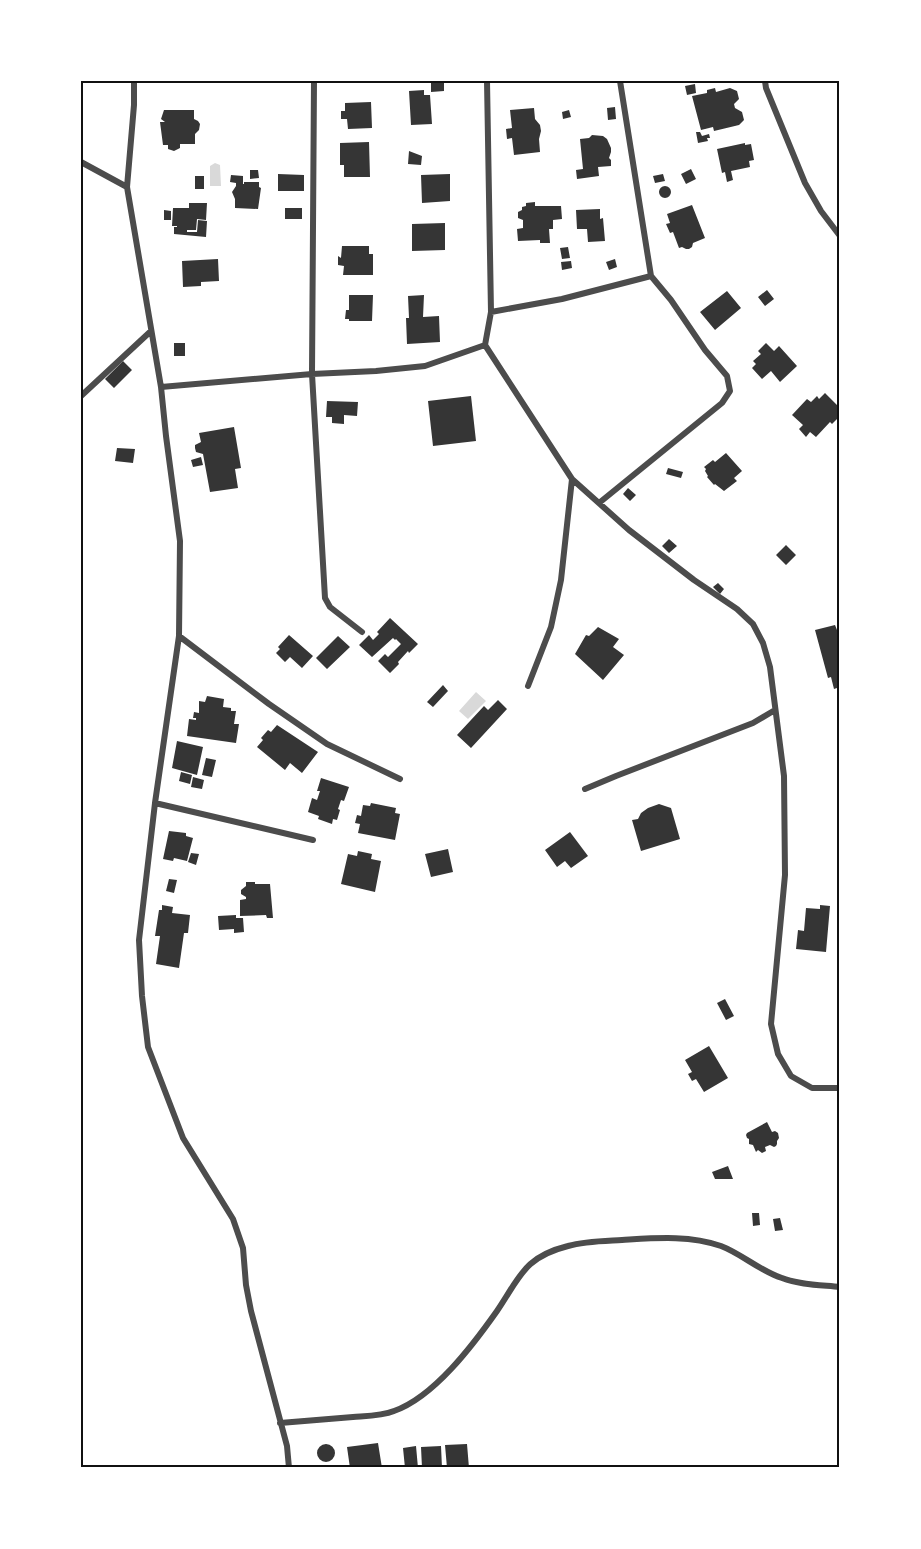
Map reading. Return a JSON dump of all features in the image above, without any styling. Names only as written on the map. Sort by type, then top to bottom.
[{"type":"street","points":[[134,81],[127,187],[161,387],[180,542],[179,636],[155,803],[139,940],[142,996],[148,1047],[183,1138],[233,1219],[243,1248],[251,1311],[287,1446],[289,1468]]},
{"type":"street","points":[[314,81],[312,374],[325,598],[330,607],[362,632]]},
{"type":"street","points":[[487,81],[491,312],[485,345],[572,479],[629,530],[694,580],[737,609],[753,624],[763,643],[770,667],[784,776],[785,875],[771,1024],[778,1054],[791,1076],[812,1089],[840,1088]]},
{"type":"street","points":[[599,503],[722,403],[730,391],[727,376],[651,276],[620,81]]},
{"type":"street","points":[[765,81],[805,183],[821,211],[840,236]]},
{"type":"street","points":[[81,162],[127,187]]},
{"type":"street","points":[[491,312],[562,299],[651,276]]},
{"type":"street","points":[[81,396],[151,331]]},
{"type":"street","points":[[161,387],[425,366],[485,345]]},
{"type":"street","points":[[528,686],[550,627],[561,580],[572,479]]},
{"type":"street","points":[[179,636],[269,704],[327,744],[400,779]]},
{"type":"street","points":[[585,789],[753,723],[775,710]]},
{"type":"street","points":[[155,803],[312,840]]},
{"type":"street","points":[[280,1423],[392,1412],[408,1404],[434,1386],[475,1341],[518,1276],[530,1263],[543,1254],[569,1245],[674,1237],[702,1241],[723,1247],[781,1278],[806,1284],[840,1287]]},
{"type":"shaded area","points":[[215,163],[220,165],[221,186],[210,186],[210,166]]},
{"type":"shaded area","points":[[476,692],[486,701],[468,719],[459,711]]},
{"type":"building","points":[[431,81],[444,81],[444,91],[431,92]]},
{"type":"building","points":[[695,84],[696,93],[687,95],[685,86]]},
{"type":"building","points":[[715,88],[716,92],[730,88],[737,91],[739,99],[734,104],[735,108],[742,112],[744,120],[739,125],[714,131],[713,127],[701,130],[692,96],[707,93],[707,90]]},
{"type":"building","points":[[424,90],[424,95],[430,95],[432,124],[411,125],[409,91]]},
{"type":"building","points":[[371,102],[372,128],[348,129],[347,119],[341,119],[341,111],[345,111],[345,103]]},
{"type":"building","points":[[615,107],[616,119],[608,120],[607,108]]},
{"type":"building","points":[[534,108],[535,119],[541,131],[540,152],[514,155],[512,138],[507,139],[506,129],[512,128],[510,110]]},
{"type":"building","points":[[164,110],[194,110],[194,119],[200,124],[195,134],[195,144],[180,144],[180,148],[174,151],[168,149],[168,145],[163,145],[160,122],[165,122],[161,119]]},
{"type":"building","points":[[569,110],[571,117],[563,119],[562,112]]},
{"type":"building","points":[[696,132],[700,132],[702,136],[709,134],[710,138],[707,138],[708,141],[698,143]]},
{"type":"building","points":[[592,135],[603,136],[607,139],[611,148],[609,158],[611,166],[598,167],[599,176],[577,179],[576,170],[583,169],[580,139],[589,138]]},
{"type":"building","points":[[369,142],[370,177],[344,177],[344,165],[340,165],[340,143]]},
{"type":"building","points":[[745,143],[745,145],[751,144],[754,160],[749,161],[750,167],[731,171],[733,180],[727,182],[725,172],[722,173],[717,149]]},
{"type":"building","points":[[409,151],[422,156],[421,165],[408,164]]},
{"type":"building","points":[[691,169],[696,179],[686,184],[681,174]]},
{"type":"building","points":[[250,170],[258,170],[259,178],[250,179]]},
{"type":"building","points":[[278,174],[304,175],[304,191],[278,191]]},
{"type":"building","points":[[450,174],[450,201],[422,203],[421,175]]},
{"type":"building","points":[[663,174],[665,181],[655,183],[653,176]]},
{"type":"building","points":[[231,175],[243,176],[243,184],[244,182],[259,182],[261,188],[258,209],[235,208],[232,192],[236,183],[230,182]]},
{"type":"building","points":[[195,176],[204,176],[204,189],[195,189]]},
{"type":"building","points":[[665,186],[671,192],[665,198],[659,192]]},
{"type":"building","points":[[535,202],[535,206],[561,206],[562,219],[553,220],[553,229],[549,229],[550,243],[540,243],[540,240],[518,241],[517,229],[523,228],[523,220],[518,218],[518,212],[526,206],[526,203]]},
{"type":"building","points":[[189,203],[207,203],[206,220],[197,219],[196,230],[187,230],[187,232],[197,232],[198,220],[207,221],[206,237],[174,234],[174,227],[177,226],[172,226],[173,208],[189,208]]},
{"type":"building","points":[[692,205],[705,238],[693,243],[689,249],[679,248],[673,232],[670,233],[666,224],[670,223],[667,214]]},
{"type":"building","points":[[285,208],[302,208],[302,219],[285,219]]},
{"type":"building","points":[[600,209],[605,241],[588,242],[587,229],[577,229],[576,210]]},
{"type":"building","points":[[164,210],[171,211],[171,220],[164,220]]},
{"type":"building","points":[[445,223],[445,250],[412,251],[412,224]]},
{"type":"building","points":[[342,246],[369,246],[369,254],[373,254],[373,275],[343,275],[344,266],[338,265],[338,256],[341,258]]},
{"type":"building","points":[[568,247],[570,258],[562,259],[560,248]]},
{"type":"building","points":[[218,259],[219,281],[201,282],[201,286],[183,287],[182,261]]},
{"type":"building","points":[[615,259],[617,267],[609,270],[606,262]]},
{"type":"building","points":[[571,261],[572,268],[562,270],[561,262]]},
{"type":"building","points":[[767,290],[774,299],[765,306],[758,297]]},
{"type":"building","points":[[727,291],[741,308],[715,330],[700,312]]},
{"type":"building","points":[[349,295],[373,295],[372,321],[345,319],[346,310],[349,310]]},
{"type":"building","points":[[424,295],[423,317],[439,316],[440,342],[407,344],[408,296]]},
{"type":"building","points":[[174,343],[185,343],[185,356],[174,356]]},
{"type":"building","points":[[766,343],[774,351],[779,346],[797,366],[780,382],[771,371],[762,379],[752,368],[756,364],[753,361],[761,354],[758,351]]},
{"type":"building","points":[[123,361],[132,370],[114,388],[105,379]]},
{"type":"building","points":[[825,393],[840,408],[840,416],[832,424],[830,422],[816,437],[810,432],[806,437],[799,429],[803,425],[792,415],[807,399],[811,402],[817,396],[819,399]]},
{"type":"building","points":[[471,396],[476,441],[433,446],[428,401]]},
{"type":"building","points":[[327,401],[358,402],[357,416],[344,415],[344,424],[332,423],[332,417],[326,417]]},
{"type":"building","points":[[234,427],[241,468],[235,469],[238,488],[210,492],[203,454],[196,452],[195,448],[195,445],[201,442],[199,433]]},
{"type":"building","points":[[117,448],[135,449],[133,463],[115,461]]},
{"type":"building","points":[[726,453],[742,471],[734,478],[737,481],[724,491],[707,477],[704,467]]},
{"type":"building","points":[[201,457],[203,465],[193,467],[191,460]]},
{"type":"building","points":[[668,468],[683,472],[681,478],[666,474]]},
{"type":"building","points":[[628,488],[636,495],[630,501],[623,494]]},
{"type":"building","points":[[669,539],[677,546],[669,553],[662,546]]},
{"type":"building","points":[[786,545],[796,555],[786,565],[776,555]]},
{"type":"building","points":[[718,583],[724,589],[720,594],[713,587]]},
{"type":"building","points":[[390,618],[418,644],[409,653],[408,651],[390,673],[378,661],[385,654],[388,657],[401,644],[396,639],[393,638],[372,657],[359,645],[369,635],[373,640]]},
{"type":"building","points":[[835,625],[837,630],[840,629],[840,687],[834,689],[831,677],[828,678],[815,630]]},
{"type":"building","points":[[598,627],[619,639],[613,647],[624,655],[603,680],[575,654],[586,635],[589,636]]},
{"type":"building","points":[[289,635],[313,656],[302,668],[290,657],[285,662],[276,653],[280,649],[278,647]]},
{"type":"building","points":[[338,636],[350,647],[327,669],[316,658]]},
{"type":"building","points":[[443,685],[448,691],[433,707],[427,702]]},
{"type":"building","points":[[207,696],[224,699],[223,707],[236,711],[234,724],[239,724],[236,743],[187,736],[189,719],[196,720],[193,718],[194,712],[199,713],[199,701],[205,702]]},
{"type":"building","points":[[498,700],[507,709],[471,748],[457,735],[484,706],[488,710]]},
{"type":"building","points":[[277,725],[318,752],[302,773],[290,763],[285,770],[257,747],[268,730],[271,732]]},
{"type":"building","points":[[177,741],[203,747],[197,775],[172,768]]},
{"type":"building","points":[[206,758],[216,760],[212,777],[202,775]]},
{"type":"building","points":[[181,772],[192,775],[190,784],[179,781]]},
{"type":"building","points":[[193,777],[204,780],[202,789],[191,787]]},
{"type":"building","points":[[321,778],[349,787],[344,801],[341,800],[337,820],[333,819],[332,824],[308,812],[312,798],[317,800]]},
{"type":"building","points":[[371,803],[396,808],[395,813],[400,814],[395,840],[358,833],[360,824],[355,823],[357,815],[361,816],[363,805],[370,806]]},
{"type":"building","points":[[659,804],[671,808],[680,839],[641,851],[632,820],[638,819],[641,813],[648,808]]},
{"type":"building","points":[[169,831],[186,833],[186,836],[193,838],[187,861],[174,858],[173,861],[163,859]]},
{"type":"building","points":[[570,832],[588,856],[571,868],[565,861],[557,867],[545,850]]},
{"type":"building","points":[[448,849],[453,872],[431,877],[425,854]]},
{"type":"building","points":[[358,851],[372,854],[371,859],[381,861],[375,892],[341,884],[348,854],[357,856]]},
{"type":"building","points":[[191,853],[199,854],[196,865],[188,862]]},
{"type":"building","points":[[169,879],[177,880],[174,893],[166,891]]},
{"type":"building","points":[[246,882],[270,884],[273,918],[267,918],[266,915],[240,916],[240,900],[246,899],[241,894],[241,890],[246,886]]},
{"type":"building","points":[[162,905],[173,907],[172,913],[190,915],[188,933],[184,933],[179,968],[156,964],[160,936],[155,936],[159,910],[162,910]]},
{"type":"building","points":[[820,905],[830,906],[826,952],[796,949],[798,930],[804,931],[806,908],[820,909]]},
{"type":"building","points":[[236,915],[236,918],[243,918],[244,932],[234,933],[234,929],[219,930],[218,916]]},
{"type":"building","points":[[725,999],[734,1016],[726,1020],[717,1003]]},
{"type":"building","points":[[709,1046],[728,1078],[704,1092],[696,1079],[692,1081],[688,1074],[692,1072],[685,1060]]},
{"type":"building","points":[[767,1122],[772,1132],[778,1133],[777,1144],[774,1147],[770,1145],[765,1147],[766,1151],[762,1153],[758,1150],[756,1152],[753,1145],[749,1144],[746,1135]]},
{"type":"building","points":[[728,1166],[733,1179],[715,1179],[712,1172]]},
{"type":"building","points":[[752,1213],[759,1213],[760,1225],[753,1226]]},
{"type":"building","points":[[780,1218],[783,1230],[775,1231],[773,1219]]},
{"type":"building","points":[[378,1443],[382,1468],[350,1468],[347,1447]]},
{"type":"building","points":[[326,1444],[332,1447],[335,1453],[332,1459],[326,1462],[320,1459],[317,1453],[320,1447]]},
{"type":"building","points":[[467,1444],[469,1468],[447,1468],[445,1445]]},
{"type":"building","points":[[416,1446],[418,1468],[405,1468],[403,1448]]},
{"type":"building","points":[[441,1446],[442,1468],[422,1468],[421,1447]]}]
